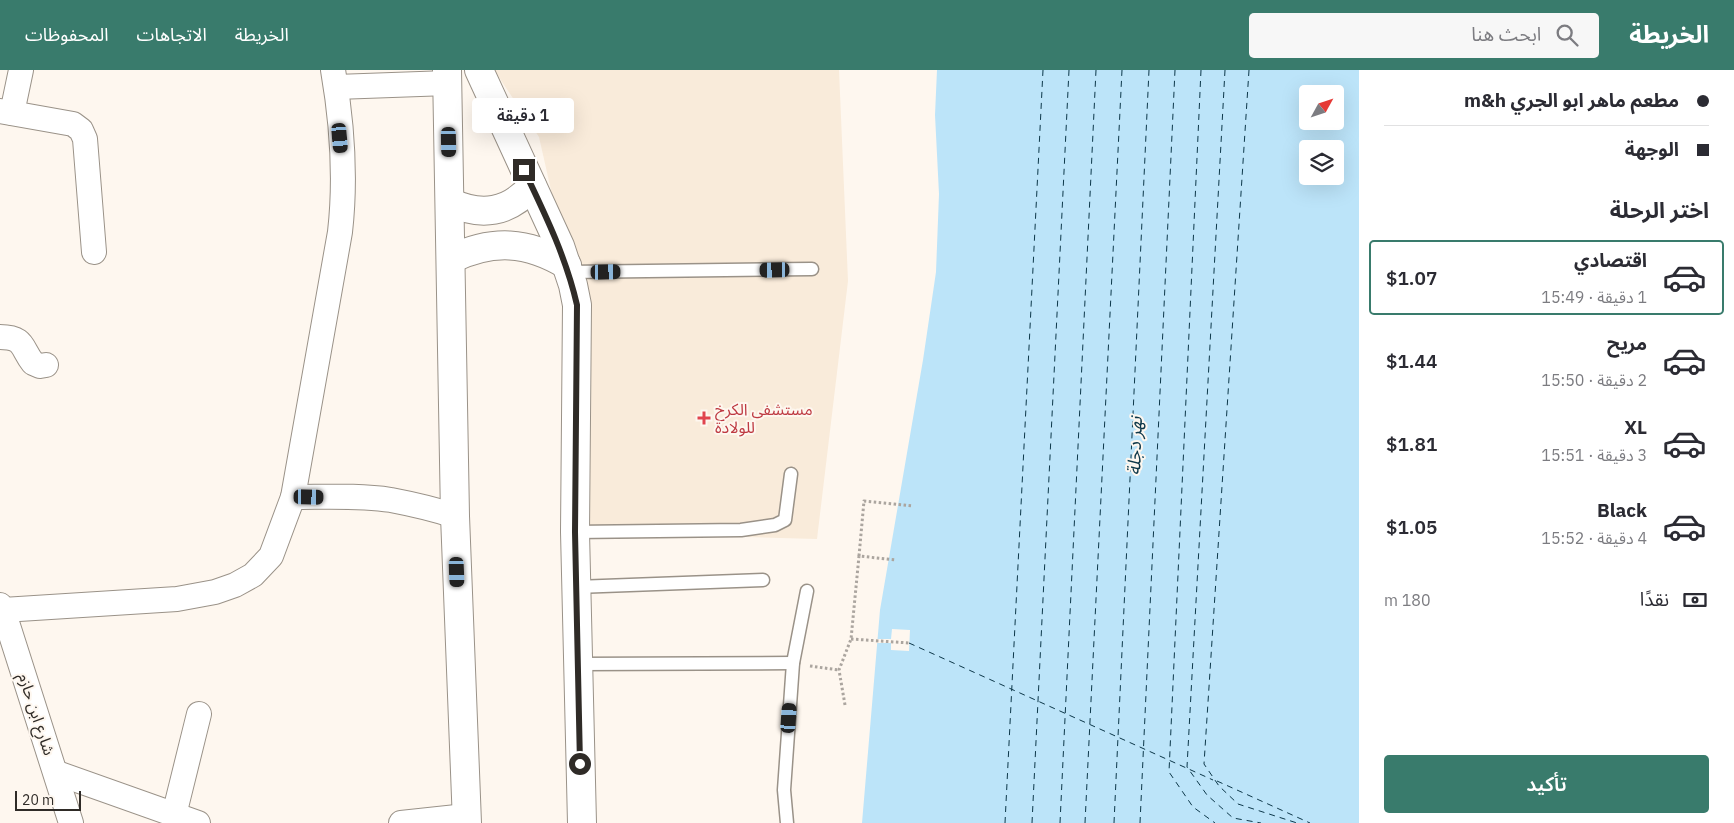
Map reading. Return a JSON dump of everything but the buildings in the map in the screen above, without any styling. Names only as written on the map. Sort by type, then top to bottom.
[{"type":"street","points":[[20,70],[6,112],[73,124],[81,130],[85,139],[94,252]]},
{"type":"street","points":[[479,70],[568,269],[577,305],[575,532],[582,823]]},
{"type":"street","points":[[2,608],[178,599],[215,592],[235,585],[253,575],[271,556],[293,496],[340,232],[343,206],[343,172],[335,79],[448,77],[455,516],[466,820],[401,823]]},
{"type":"street","points":[[450,202],[474,211],[494,210],[513,204],[532,186]]},
{"type":"street","points":[[451,259],[484,247],[510,245],[536,250],[552,256],[568,269]]},
{"type":"street","points":[[0,337],[9,337],[17,340],[26,349],[33,363],[40,366],[46,365]]},
{"type":"street","points":[[293,496],[389,500],[429,508],[455,516]]},
{"type":"street","name":"شارع ابن حازم","points":[[2,608],[71,823]]},
{"type":"street","points":[[174,815],[199,714]]},
{"type":"street","points":[[56,773],[198,823]]},
{"type":"lane","points":[[568,269],[812,269]]},
{"type":"lane","points":[[575,532],[741,530],[775,525],[785,520],[791,474]]},
{"type":"lane","points":[[576,587],[763,580]]},
{"type":"lane","points":[[787,823],[784,790],[793,663],[806,591]]},
{"type":"lane","points":[[578,664],[793,663]]},
{"type":"path","points":[[845,705],[839,670],[850,639],[864,501],[914,506]]},
{"type":"path","points":[[859,556],[896,560]]},
{"type":"path","points":[[850,639],[909,643]]},
{"type":"path","points":[[793,663],[839,670]]},
{"type":"shaded area","points":[[494,70],[839,70],[848,281],[817,539],[575,532],[577,305],[539,137]]},
{"type":"water","name":"نهر دجلة","points":[[937,70],[1359,70],[1359,823],[862,823],[880,610],[923,360],[936,272],[939,194],[935,115]]},
{"type":"pier","points":[[892,629],[910,630],[909,651],[891,650],[891,643],[875,643],[875,639],[891,639]]},
{"type":"ferry route","points":[[1005,823],[1043,70]]},
{"type":"ferry route","points":[[1032,823],[1069,70]]},
{"type":"ferry route","points":[[1060,823],[1096,70]]},
{"type":"ferry route","points":[[1085,823],[1122,70]]},
{"type":"ferry route","points":[[1114,823],[1149,70]]},
{"type":"ferry route","points":[[1140,823],[1175,70]]},
{"type":"ferry route","points":[[1201,70],[1169,772],[1193,807],[1215,823]]},
{"type":"ferry route","points":[[1225,70],[1187,767],[1207,795],[1233,818],[1261,823]]},
{"type":"ferry route","points":[[1249,70],[1204,764],[1219,786],[1238,804],[1297,823]]},
{"type":"ferry route","points":[[909,643],[1213,780]]},
{"type":"ferry route","points":[[1217,781],[1310,823]]},
{"type":"place","name":"مستشفى الكرخ للولادة","points":[[704,418]]},
{"type":"route","points":[[524,170],[560,246],[573,285],[577,305],[575,532],[580,764]]}]
